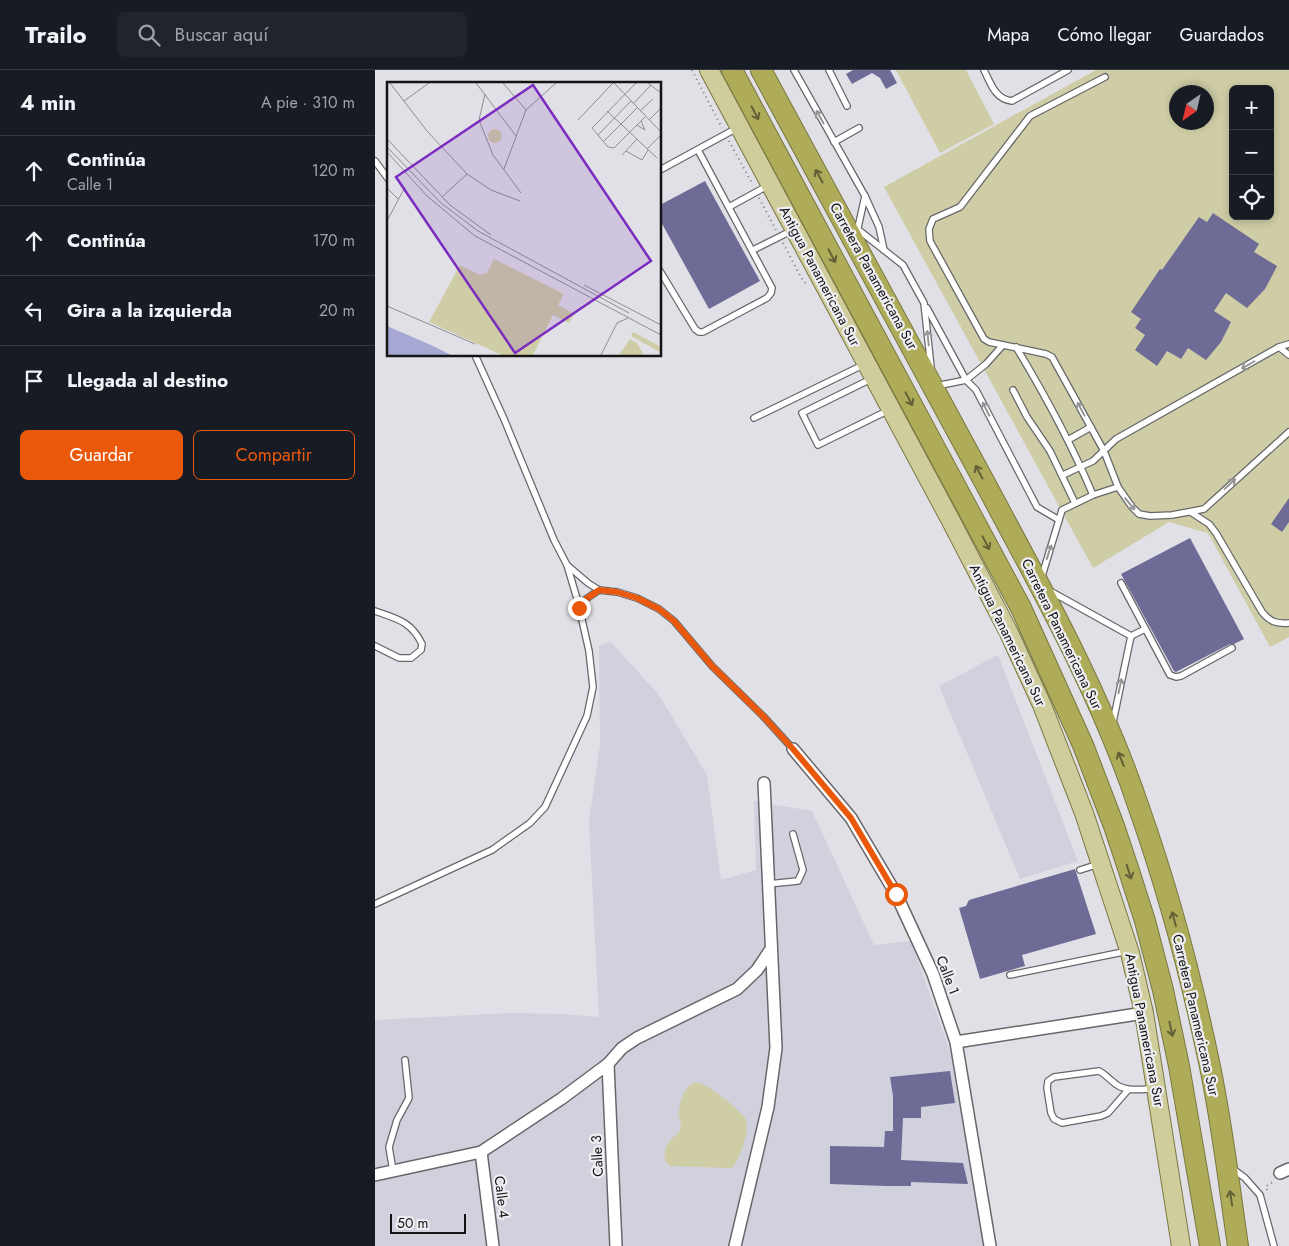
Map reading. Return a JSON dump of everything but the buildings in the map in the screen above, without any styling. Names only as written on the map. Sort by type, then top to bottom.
[{"type":"highway","name":"Carretera Panamericana Sur","points":[[732,70],[1021,608],[1083,744],[1126,862],[1145,921],[1163,990],[1179,1066],[1210,1246]]},
{"type":"highway","name":"Carretera Panamericana Sur","points":[[761,70],[841,216],[856,235],[933,386],[1039,584],[1070,645],[1139,805],[1174,917],[1209,1063],[1238,1246]]},
{"type":"main road","name":"Antigua Panamericana Sur","points":[[709,70],[871,370],[1013,642],[1042,705],[1084,812],[1130,950],[1144,1012],[1181,1246]]},
{"type":"street","name":"Calle 1","points":[[793,749],[851,818],[896,894],[933,974],[957,1042],[990,1246]]},
{"type":"street","points":[[735,1246],[768,1107],[777,1048],[764,783]]},
{"type":"street","points":[[375,1175],[481,1152],[561,1099],[608,1064],[622,1048],[637,1038],[737,989],[757,970],[771,949]]},
{"type":"street","points":[[957,1042],[1144,1012]]},
{"type":"street","name":"Calle 3","points":[[608,1064],[616,1246]]},
{"type":"street","name":"Calle 4","points":[[481,1152],[493,1246]]},
{"type":"lane","points":[[794,70],[865,196],[879,227],[884,250]]},
{"type":"lane","points":[[829,70],[847,106]]},
{"type":"lane","points":[[984,70],[997,94],[1004,100],[1013,102],[1068,70]]},
{"type":"lane","points":[[1105,77],[1030,116],[960,207],[933,219],[929,229],[930,241],[985,339],[989,342],[1046,354],[1052,358],[1104,452],[1118,487],[1131,507],[1139,514],[1173,516],[1204,509],[1289,432]]},
{"type":"lane","points":[[661,169],[740,127]]},
{"type":"lane","points":[[834,142],[859,128]]},
{"type":"lane","points":[[661,273],[695,329],[699,332],[703,332],[767,298],[771,294],[772,288],[753,250],[698,150]]},
{"type":"lane","points":[[375,161],[387,177]]},
{"type":"lane","points":[[729,207],[771,184]]},
{"type":"lane","points":[[865,196],[856,235],[884,250],[903,265],[966,380],[976,390],[1037,507],[1059,520]]},
{"type":"lane","points":[[753,250],[795,229]]},
{"type":"lane","points":[[924,304],[933,386],[966,380],[986,364],[1003,345]]},
{"type":"lane","points":[[1063,475],[1093,461],[1115,439],[1279,347],[1289,344]]},
{"type":"lane","points":[[1016,347],[1041,387],[1093,494]]},
{"type":"lane","points":[[1279,347],[1289,355]]},
{"type":"lane","points":[[375,904],[492,850],[530,823],[545,807],[587,716],[593,687],[589,651],[567,565],[554,540],[504,419],[475,356]]},
{"type":"lane","points":[[871,370],[802,413],[818,445],[891,409]]},
{"type":"lane","points":[[754,418],[871,370]]},
{"type":"lane","points":[[1013,390],[1027,417],[1050,451],[1075,503]]},
{"type":"lane","points":[[1068,440],[1091,427]]},
{"type":"lane","points":[[1118,487],[1093,494],[1062,510],[1039,584],[1131,636]]},
{"type":"lane","points":[[1192,512],[1209,524],[1216,533],[1267,618],[1274,623],[1289,623]]},
{"type":"lane","points":[[567,565],[588,584],[599,590],[617,592],[637,598],[659,609],[674,621],[712,666],[763,716],[793,749]]},
{"type":"lane","points":[[1121,583],[1170,675],[1176,677],[1232,648]]},
{"type":"lane","points":[[579,608],[586,599],[599,590]]},
{"type":"lane","points":[[375,611],[400,619],[411,627],[422,644],[421,650],[411,658],[399,658],[375,646]]},
{"type":"lane","points":[[1131,636],[1145,629]]},
{"type":"lane","points":[[1110,734],[1131,636]]},
{"type":"lane","points":[[768,884],[798,881],[801,876],[803,870],[793,834]]},
{"type":"lane","points":[[1080,870],[1101,863]]},
{"type":"lane","points":[[1010,975],[1130,950]]},
{"type":"lane","points":[[393,1171],[389,1147],[397,1120],[409,1098],[405,1060]]},
{"type":"lane","points":[[1128,1090],[1107,1113],[1101,1116],[1062,1123],[1054,1119],[1051,1113],[1047,1088],[1048,1081],[1054,1077],[1099,1071],[1106,1074],[1112,1082],[1128,1090],[1157,1089]]},
{"type":"lane","points":[[1226,1164],[1245,1178],[1260,1194],[1274,1246]]},
{"type":"path","points":[[1268,1194],[1266,1186],[1280,1178],[1284,1171]]},
{"type":"shaded area","points":[[610,641],[659,695],[707,775],[721,880],[756,870],[754,801],[812,811],[874,945],[911,941],[956,1068],[986,1246],[375,1246],[375,1020],[511,1013],[599,1017],[589,822],[600,745],[599,646]]},
{"type":"shaded area","points":[[998,655],[1078,861],[1020,879],[939,686]]},
{"type":"green space","points":[[896,70],[966,70],[994,124],[940,153]]},
{"type":"green space","points":[[1096,70],[1289,70],[1289,637],[1270,647],[1208,533],[1169,522],[1093,568],[884,187]]},
{"type":"green space","points":[[693,1083],[702,1084],[714,1091],[734,1106],[746,1120],[747,1131],[743,1145],[738,1159],[732,1168],[670,1166],[665,1160],[666,1147],[680,1129],[679,1113],[681,1099],[687,1088]]},
{"type":"route","points":[[579,608],[592,593],[599,590],[617,592],[637,598],[659,609],[674,621],[712,666],[763,716],[793,749],[851,818],[896,894]]}]
